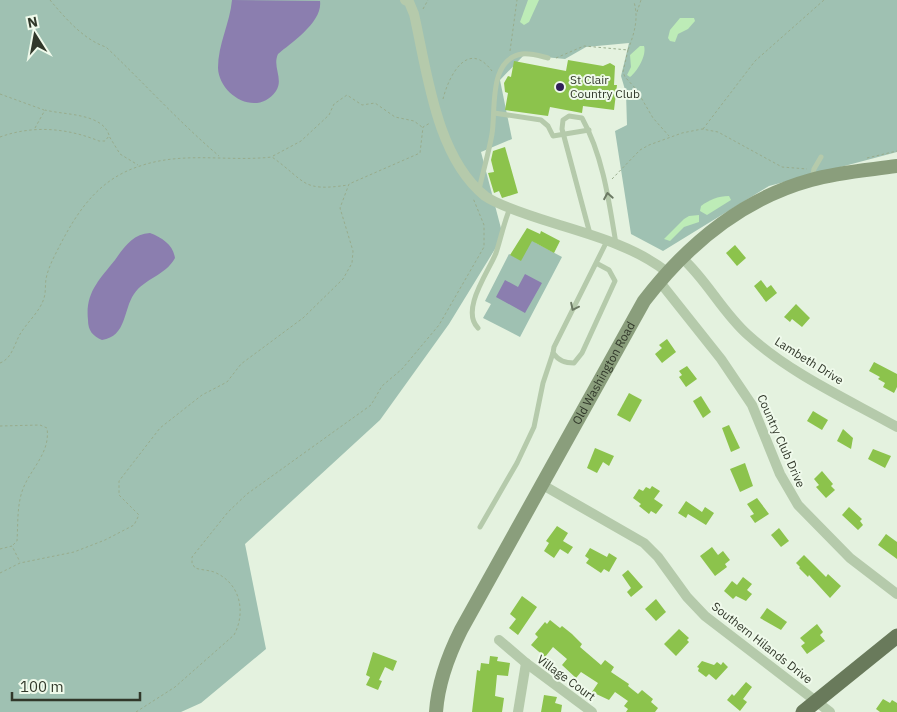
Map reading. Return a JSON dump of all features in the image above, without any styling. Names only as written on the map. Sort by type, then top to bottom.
[{"type":"main road","points":[[803,712],[897,636]]},
{"type":"street","points":[[405,0],[409,2],[414,14],[438,117],[454,160],[476,187]]},
{"type":"street","name":"Old Washington Road","points":[[436,712],[442,678],[450,652],[541,484],[644,301],[663,276],[681,257],[721,223],[762,197],[813,174],[897,166]]},
{"type":"street","name":"Country Club Drive","points":[[476,187],[487,197],[510,207],[590,235],[653,261],[752,405],[780,474],[798,506],[850,558],[897,594]]},
{"type":"street","name":"Lambeth Drive","points":[[681,257],[698,273],[735,322],[769,352],[798,372],[897,427]]},
{"type":"street","name":"Southern Hilands Drive","points":[[541,484],[644,543],[662,561],[687,597],[705,616],[830,712]]},
{"type":"street","name":"Village Court","points":[[499,640],[526,664],[592,712]]},
{"type":"street","name":"Village Court","points":[[518,712],[526,664]]},
{"type":"lane","points":[[476,187],[492,134],[497,77],[511,59],[523,54],[548,58]]},
{"type":"lane","points":[[494,113],[541,120],[548,126],[553,136],[589,130]]},
{"type":"lane","points":[[480,527],[518,463],[534,427],[543,383],[554,353],[554,347],[596,263],[611,243],[606,184],[589,130],[582,118],[569,116],[563,120],[564,135],[590,235]]},
{"type":"lane","points":[[813,174],[821,157]]},
{"type":"lane","points":[[478,328],[472,316],[478,289],[496,254],[510,207]]},
{"type":"lane","points":[[554,353],[566,363],[574,363],[582,353],[616,280],[609,270],[596,263]]},
{"type":"path","points":[[50,0],[86,36],[96,44],[106,47],[191,132],[220,157]]},
{"type":"path","points":[[511,59],[509,43],[517,0]]},
{"type":"path","points":[[641,0],[636,15],[633,37],[628,50],[624,72],[625,77],[636,89],[653,118],[670,137]]},
{"type":"path","points":[[702,129],[755,61],[824,0]]},
{"type":"path","points":[[634,2],[636,15]]},
{"type":"path","points":[[548,58],[559,57],[584,46],[628,50]]},
{"type":"path","points":[[272,157],[304,183],[315,188],[349,184],[420,153],[423,127],[438,117],[452,75],[459,64],[466,59],[475,58],[482,60],[497,77]]},
{"type":"path","points":[[0,94],[45,110],[84,117],[107,129],[120,154],[139,166]]},
{"type":"path","points":[[0,363],[9,357],[26,324],[40,307],[44,297],[50,266],[82,206],[96,191],[118,176],[139,166],[186,157],[255,159],[272,157],[301,141],[329,115],[334,104],[347,95],[362,105],[375,103],[395,116],[414,121],[423,127]]},
{"type":"path","points":[[34,130],[45,110]]},
{"type":"path","points":[[606,184],[640,150],[670,137],[702,129],[718,132],[782,167],[813,174]]},
{"type":"path","points":[[0,137],[19,130],[61,130],[99,141],[105,141],[109,136]]},
{"type":"path","points":[[860,159],[897,151]]},
{"type":"path","points":[[0,573],[20,563],[74,552],[105,540],[134,525],[139,515],[119,495],[120,481],[160,428],[202,395],[227,382],[241,364],[303,318],[343,279],[352,263],[353,251],[340,208],[349,184]]},
{"type":"path","points":[[136,712],[175,687],[234,635],[239,625],[241,613],[240,600],[233,588],[214,572],[195,568],[192,563],[192,557],[228,512],[247,494],[371,405],[382,386],[402,369],[439,325],[484,247],[484,226],[472,197],[476,187]]},
{"type":"path","points":[[0,426],[40,424],[47,428],[48,436],[46,450],[32,470],[21,495],[17,517],[17,541],[12,546],[0,549]]},
{"type":"path","points":[[12,546],[20,563]]},
{"type":"shaded area","points":[[0,0],[897,0],[897,152],[769,186],[663,251],[631,234],[615,131],[627,125],[626,93],[621,76],[629,43],[586,47],[565,59],[524,55],[500,80],[512,139],[481,152],[503,236],[449,324],[380,420],[245,544],[266,649],[201,703],[181,712],[0,712]]},
{"type":"shaded area","points":[[232,0],[320,1],[317,17],[298,38],[278,54],[276,64],[279,77],[278,86],[268,99],[259,103],[240,100],[225,87],[220,78],[219,59]]},
{"type":"shaded area","points":[[150,233],[167,242],[175,258],[166,269],[144,284],[134,294],[120,328],[110,338],[102,340],[94,335],[88,324],[89,302],[94,287],[126,246],[139,236]]},
{"type":"shaded area","points":[[530,237],[536,243],[562,257],[520,337],[483,318],[491,304],[485,301],[509,254],[521,260]]},
{"type":"shaded area","points":[[525,274],[542,283],[525,313],[496,297],[505,280],[518,287]]},
{"type":"sand","points":[[528,0],[539,0],[529,22],[524,25],[520,22]]},
{"type":"sand","points":[[680,18],[694,18],[695,21],[688,29],[678,34],[675,42],[670,41],[668,38],[670,30]]},
{"type":"sand","points":[[640,46],[644,46],[645,50],[643,58],[630,77],[627,75],[631,67],[630,55]]},
{"type":"sand","points":[[729,196],[731,200],[707,215],[700,211],[701,206],[710,200]]},
{"type":"sand","points":[[699,215],[699,222],[684,227],[670,241],[664,239],[684,219],[689,216]]},
{"type":"building","name":"St Clair Country Club","points":[[568,60],[603,66],[610,63],[615,66],[614,85],[617,85],[614,110],[583,106],[582,113],[550,107],[548,116],[505,110],[508,93],[505,92],[504,83],[508,76],[511,77],[514,61],[566,71]]},
{"type":"building","points":[[505,147],[518,193],[502,198],[499,191],[494,193],[488,173],[494,172],[491,160],[493,151]]},
{"type":"building","points":[[527,228],[540,234],[541,231],[560,241],[554,253],[532,241],[521,261],[510,255]]},
{"type":"building","points":[[735,245],[746,258],[737,266],[726,253]]},
{"type":"building","points":[[761,280],[767,288],[771,285],[777,293],[766,302],[754,286]]},
{"type":"building","points":[[796,304],[810,318],[802,327],[792,319],[790,322],[784,317]]},
{"type":"building","points":[[667,339],[676,352],[662,363],[655,354],[662,348],[659,345]]},
{"type":"building","points":[[874,362],[897,374],[897,387],[894,393],[883,387],[885,383],[878,379],[880,377],[869,371]]},
{"type":"building","points":[[687,366],[697,379],[686,387],[679,377],[682,375],[679,371]]},
{"type":"building","points":[[629,393],[642,400],[630,422],[617,415]]},
{"type":"building","points":[[701,396],[711,412],[703,418],[693,401]]},
{"type":"building","points":[[813,411],[828,420],[822,430],[807,421]]},
{"type":"building","points":[[729,425],[740,448],[731,452],[722,428]]},
{"type":"building","points":[[843,429],[853,438],[851,449],[837,441]]},
{"type":"building","points":[[595,448],[614,456],[609,466],[603,462],[597,473],[587,468]]},
{"type":"building","points":[[873,449],[891,456],[885,468],[868,459]]},
{"type":"building","points":[[745,463],[753,486],[740,492],[730,469]]},
{"type":"building","points":[[822,471],[833,484],[831,486],[835,490],[826,498],[816,487],[819,485],[814,479]]},
{"type":"building","points":[[652,486],[660,491],[654,499],[663,505],[656,514],[651,511],[649,514],[633,498],[639,489],[643,491],[646,487],[650,489]]},
{"type":"building","points":[[757,498],[769,514],[755,523],[750,516],[754,514],[747,504]]},
{"type":"building","points":[[686,501],[702,512],[705,507],[714,513],[706,525],[688,514],[686,518],[678,513]]},
{"type":"building","points":[[849,507],[862,519],[860,521],[863,525],[858,530],[842,515]]},
{"type":"building","points":[[557,526],[568,533],[563,541],[573,547],[568,554],[560,549],[554,558],[544,551],[549,543],[546,541]]},
{"type":"building","points":[[779,528],[789,541],[781,547],[771,535]]},
{"type":"building","points":[[886,534],[897,542],[897,559],[878,545]]},
{"type":"building","points":[[712,547],[718,555],[723,551],[730,560],[725,564],[727,567],[715,576],[700,556]]},
{"type":"building","points":[[590,548],[607,557],[609,553],[617,558],[609,572],[604,569],[601,573],[586,563],[589,559],[585,556]]},
{"type":"building","points":[[804,555],[826,577],[828,574],[841,586],[830,598],[809,575],[808,577],[799,568],[796,563]]},
{"type":"building","points":[[628,570],[643,587],[631,597],[627,592],[631,588],[622,575]]},
{"type":"building","points":[[743,577],[752,584],[747,590],[752,594],[746,601],[736,596],[733,599],[724,591],[732,581],[737,585]]},
{"type":"building","points":[[522,596],[537,607],[518,635],[509,628],[516,619],[510,614]]},
{"type":"building","points":[[656,599],[666,612],[656,621],[645,609]]},
{"type":"building","points":[[767,608],[787,622],[781,630],[760,618]]},
{"type":"building","points":[[550,620],[572,634],[582,644],[580,647],[601,665],[605,660],[614,667],[611,672],[629,684],[628,686],[638,694],[642,690],[653,699],[651,702],[658,708],[655,712],[626,712],[628,709],[624,706],[628,701],[615,692],[609,700],[592,692],[598,683],[581,672],[576,678],[562,665],[567,659],[553,647],[545,657],[531,645],[538,637],[535,634],[545,622],[547,624]]},
{"type":"building","points":[[817,624],[823,632],[820,635],[825,641],[807,654],[801,646],[805,643],[800,638]]},
{"type":"building","points":[[679,629],[689,638],[687,640],[689,642],[676,656],[664,644]]},
{"type":"building","points":[[373,652],[397,661],[393,671],[385,667],[379,680],[382,681],[378,690],[366,685],[370,677],[366,675]]},
{"type":"building","points":[[490,656],[498,657],[497,661],[510,663],[508,676],[497,675],[495,696],[504,698],[502,712],[472,712],[477,670],[480,671],[481,663],[489,664]]},
{"type":"building","points":[[702,661],[714,665],[717,662],[721,665],[723,662],[728,667],[716,680],[709,674],[706,677],[698,671],[699,668],[697,667]]},
{"type":"building","points":[[746,682],[752,687],[743,699],[747,702],[740,711],[727,700],[732,694],[734,696]]},
{"type":"building","points":[[544,695],[557,697],[555,703],[562,705],[561,712],[541,712]]},
{"type":"building","points":[[883,699],[890,703],[892,700],[897,703],[897,712],[880,712],[876,709]]},
{"type":"place","name":"St Clair Country Club","points":[[560,87]]}]
